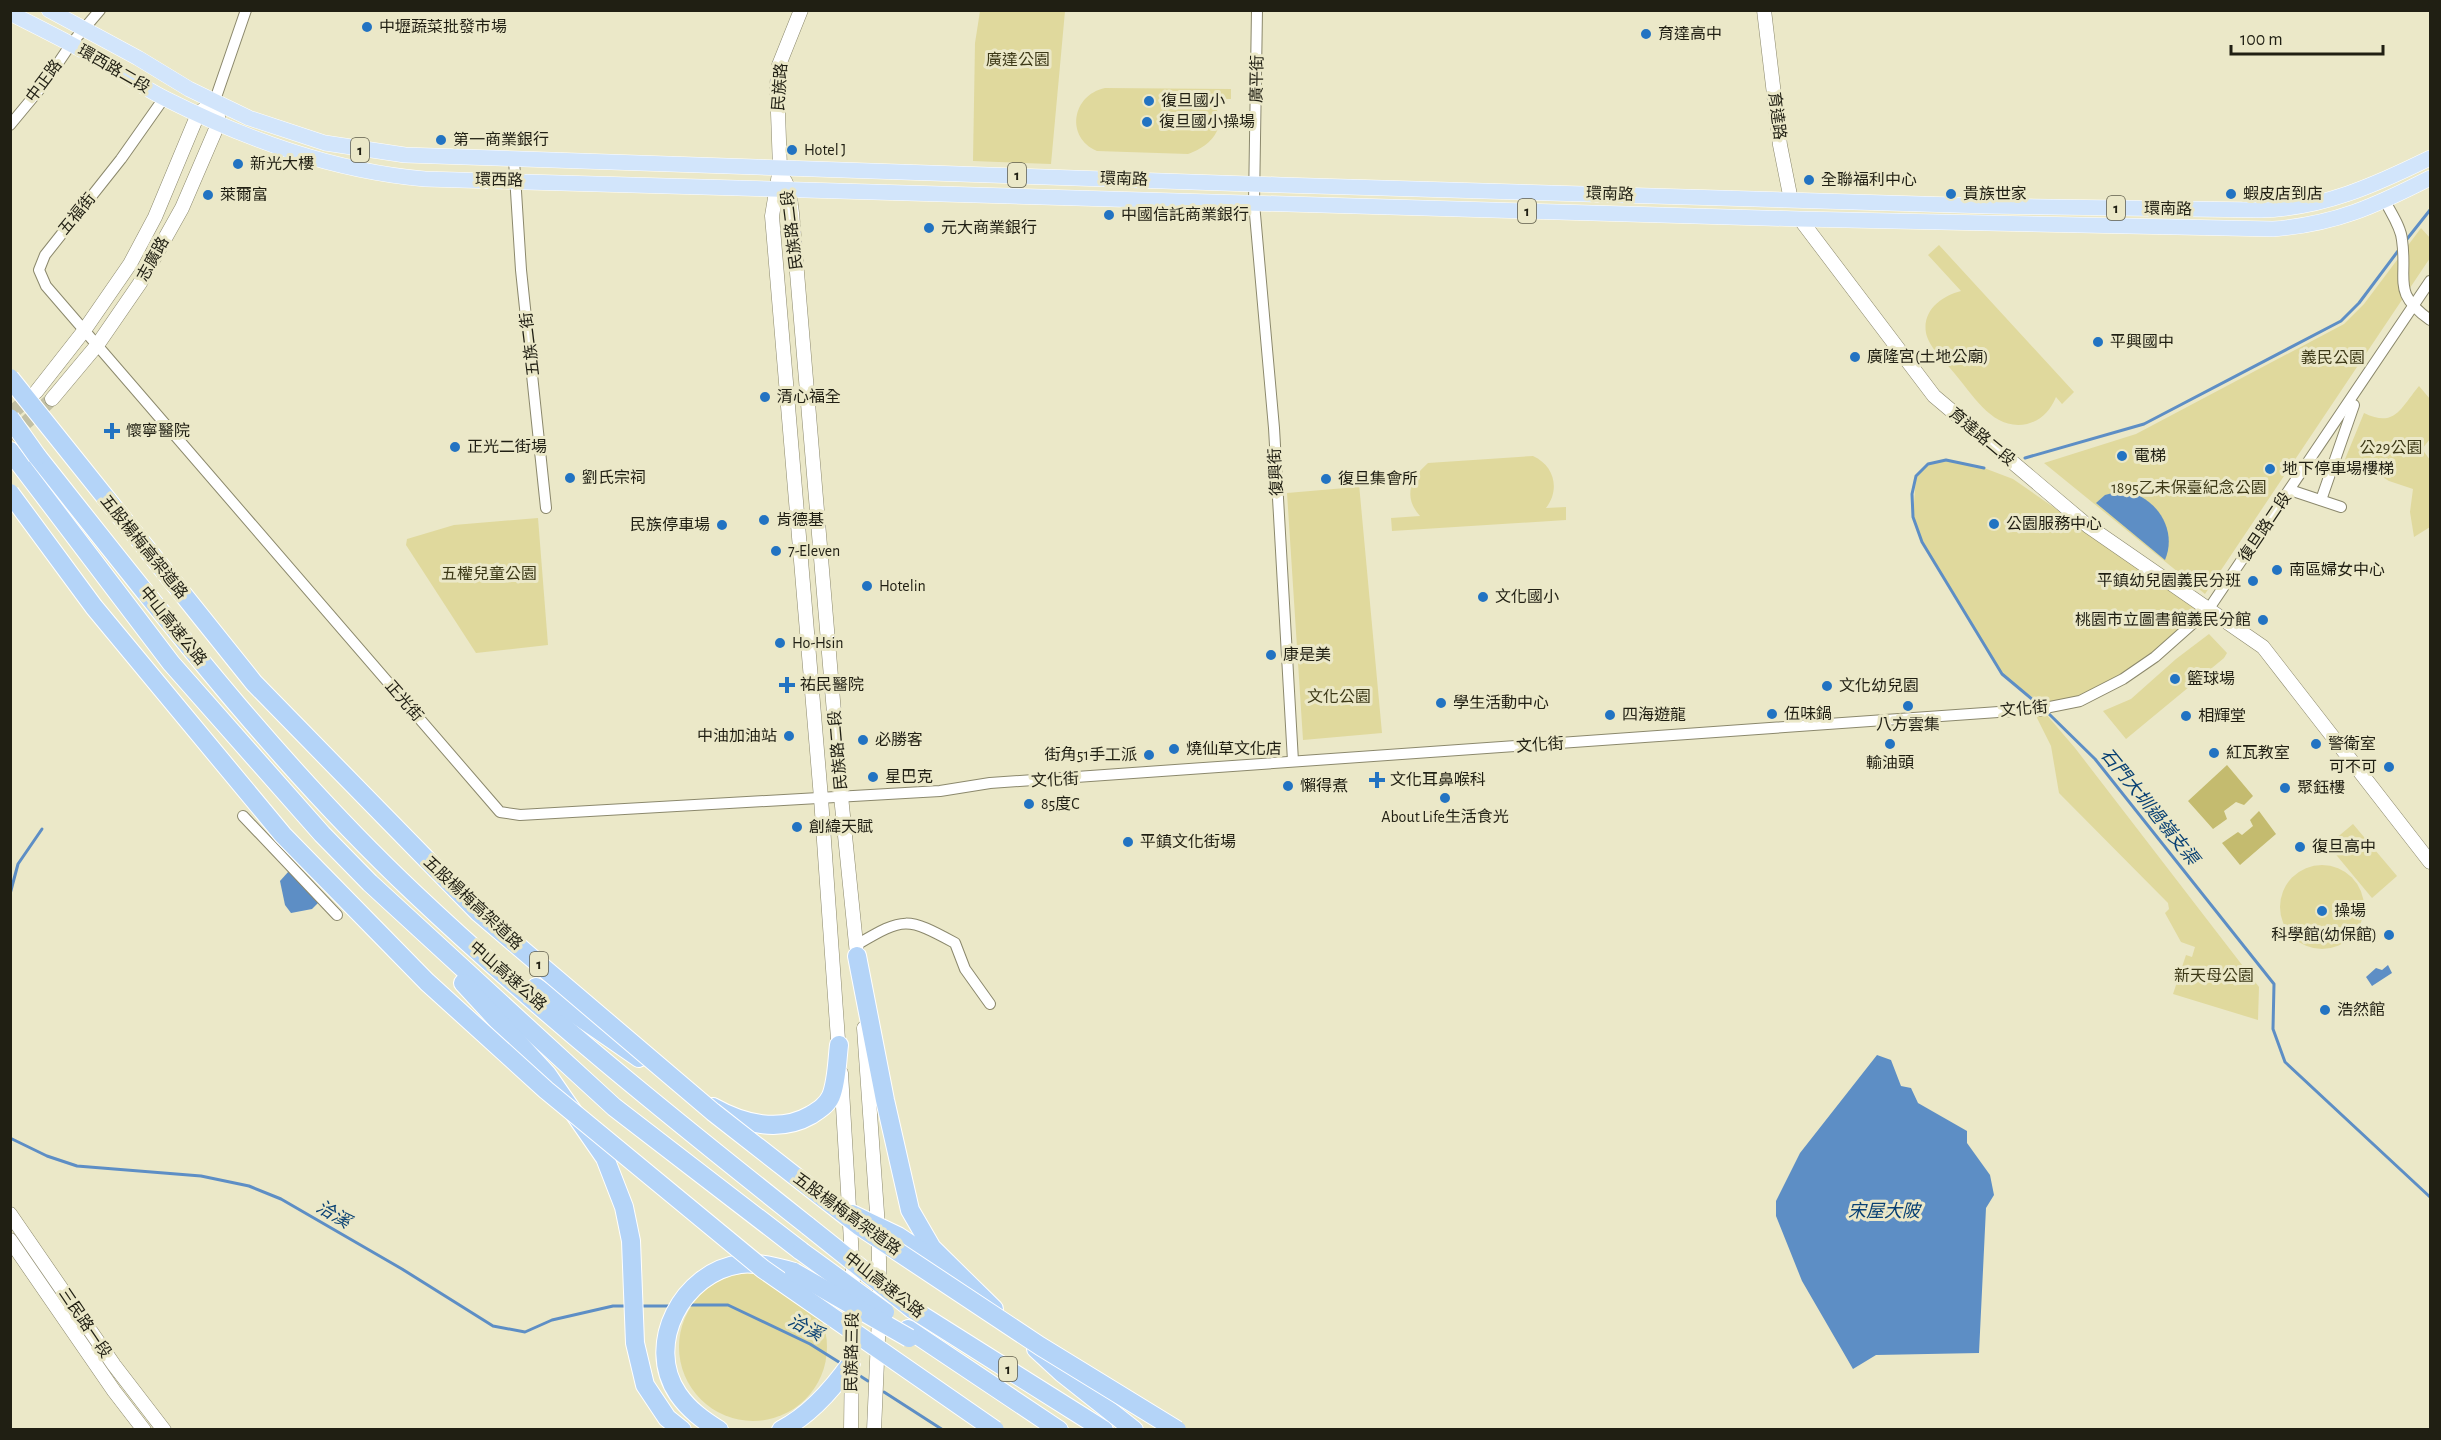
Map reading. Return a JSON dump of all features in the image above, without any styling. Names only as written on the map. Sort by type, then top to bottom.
[{"type":"highway","name":"五股楊梅高架道路","points":[[10,378],[254,683],[479,913],[713,1112],[859,1226],[1040,1346],[1177,1430]]},
{"type":"highway","name":"中山高速公路","points":[[10,417],[37,456],[189,648],[317,793],[413,892],[648,1099],[912,1309],[1104,1430]]},
{"type":"highway","name":"中山高速公路","points":[[16,458],[171,663],[322,834],[370,883],[614,1107],[908,1334]]},
{"type":"highway","points":[[10,494],[94,607],[283,835],[427,982],[546,1090],[763,1269],[995,1430]]},
{"type":"highway","points":[[370,883],[548,1074],[605,1158],[624,1207],[631,1240],[635,1343],[645,1385],[667,1418],[682,1430]]},
{"type":"highway","points":[[413,892],[541,991],[701,1100],[850,1213],[898,1236],[959,1276]]},
{"type":"highway","points":[[857,950],[897,1162],[910,1210],[932,1248],[959,1276],[1062,1373],[1134,1430]]},
{"type":"highway","points":[[701,1100],[727,1115],[754,1122],[778,1127],[801,1121],[821,1108],[831,1096],[838,1045]]},
{"type":"highway","points":[[719,1430],[695,1415],[677,1393],[667,1366],[666,1338],[674,1311],[691,1288],[714,1272],[740,1264],[768,1265],[794,1272],[908,1334]]},
{"type":"highway","name":"1","points":[[908,1334],[955,1360],[1059,1430]]},
{"type":"highway","points":[[781,1430],[801,1419],[838,1381],[851,1363]]},
{"type":"main road","name":"環西路二段","points":[[49,10],[189,89],[215,100]]},
{"type":"main road","name":"民族路","points":[[780,168],[777,85],[779,66],[801,10]]},
{"type":"main road","name":"育達路","points":[[1764,10],[1780,145],[1791,200]]},
{"type":"main road","name":"環西路二段","points":[[10,13],[71,44],[164,98],[219,122]]},
{"type":"main road","name":"志廣路","points":[[36,392],[83,332],[130,264],[155,217],[198,114],[215,100]]},
{"type":"main road","points":[[215,100],[219,122]]},
{"type":"main road","name":"環西路","points":[[215,100],[249,118],[295,134],[358,150],[405,155],[514,160],[780,168]]},
{"type":"main road","name":"志廣路","points":[[52,399],[98,344],[140,283],[182,208],[219,122]]},
{"type":"main road","name":"環西路","points":[[219,122],[305,157],[352,170],[425,179],[782,190]]},
{"type":"main road","name":"環南路","points":[[780,168],[1791,200],[2290,210],[2338,199],[2430,158]]},
{"type":"main road","name":"民族路二段","points":[[780,168],[857,950],[878,1227],[880,1293]]},
{"type":"main road","name":"環南路","points":[[782,190],[1800,219],[2113,226],[2295,227],[2350,216],[2430,178]]},
{"type":"main road","name":"民族路二段","points":[[782,190],[772,216],[821,798],[853,1275]]},
{"type":"main road","points":[[2112,208],[2113,226]]},
{"type":"main road","name":"育達路二段","points":[[1800,219],[1934,396],[2088,526],[2208,610]]},
{"type":"main road","points":[[2208,610],[2263,647],[2430,862]]},
{"type":"main road","name":"三民路一段","points":[[10,1214],[114,1365],[164,1430]]},
{"type":"main road","name":"三民路一段","points":[[10,1240],[114,1391],[144,1430]]},
{"type":"main road","name":"民族路三段","points":[[851,1430],[853,1275]]},
{"type":"main road","name":"民族路三段","points":[[874,1430],[880,1293]]},
{"type":"street","name":"中正路","points":[[10,124],[44,84],[71,44],[86,30],[100,10]]},
{"type":"street","points":[[215,100],[246,10]]},
{"type":"street","name":"廣平街","points":[[1255,183],[1257,10]]},
{"type":"street","name":"五福街","points":[[83,332],[46,286],[39,270],[45,255],[115,167],[164,98]]},
{"type":"street","name":"五族二街","points":[[514,160],[513,180],[546,508]]},
{"type":"street","name":"復興街","points":[[1255,183],[1254,203],[1274,428],[1293,761]]},
{"type":"street","name":"育達路","points":[[1791,200],[1800,219]]},
{"type":"street","points":[[2385,201],[2402,239],[2404,293],[2413,308],[2430,320]]},
{"type":"street","name":"復旦路二段","points":[[2208,610],[2359,390],[2430,281]]},
{"type":"street","name":"正光街","points":[[83,332],[98,344],[237,509],[500,812],[520,814],[841,796]]},
{"type":"street","points":[[2321,500],[2359,390]]},
{"type":"street","points":[[2290,490],[2341,507]]},
{"type":"street","name":"文化街","points":[[841,796],[940,791],[990,783],[1154,774],[1293,761],[2043,708],[2080,701],[2123,679],[2155,657],[2208,610]]},
{"type":"street","points":[[243,816],[337,915]]},
{"type":"street","points":[[857,950],[903,922],[922,926],[955,943],[965,969],[990,1004]]},
{"type":"green space","name":"廣達公園","points":[[980,11],[1065,11],[1051,164],[973,161],[975,43]]},
{"type":"green space","name":"復旦國小操場","points":[[1105,88],[1231,89],[1231,99],[1208,99],[1219,116],[1217,132],[1205,145],[1188,154],[1097,151],[1087,145],[1080,136],[1077,117],[1085,99]]},
{"type":"green space","name":"1895乙未保臺紀念公園","points":[[2421,228],[2430,238],[2430,258],[2205,594],[2044,463],[2136,434],[2344,324],[2364,304]]},
{"type":"green space","points":[[1939,245],[2074,392],[2062,404],[2056,397],[2045,414],[2027,424],[2015,425],[2004,422],[1985,410],[1934,349],[1926,333],[1927,317],[1941,300],[1961,291],[1928,255]]},
{"type":"green space","name":"公29公園","points":[[2419,386],[2430,399],[2430,439],[2422,449],[2430,460],[2430,527],[2414,537],[2410,512],[2413,489],[2389,481],[2364,466],[2360,473],[2341,469],[2364,413],[2374,417],[2390,417],[2401,409]]},
{"type":"green space","points":[[1533,456],[1546,466],[1553,479],[1553,494],[1546,508],[1566,507],[1566,520],[1392,531],[1391,518],[1420,516],[1412,502],[1411,488],[1417,475],[1428,463]]},
{"type":"green space","name":"1895乙未保臺紀念公園","points":[[1946,460],[1984,468],[2013,479],[2200,609],[2149,662],[2080,701],[2040,703],[2002,674],[1922,542],[1913,517],[1916,476],[1928,464]]},
{"type":"green space","name":"文化公園","points":[[1359,484],[1382,733],[1303,740],[1287,493],[1357,487]]},
{"type":"green space","name":"五權兒童公園","points":[[538,518],[548,645],[476,653],[406,545],[407,539],[454,525]]},
{"type":"green space","name":"籃球場","points":[[2209,634],[2227,653],[2224,658],[2126,739],[2103,711],[2131,699],[2176,659]]},
{"type":"green space","name":"新天母公園","points":[[2045,713],[2075,748],[2259,987],[2258,1020],[2173,994],[2186,955],[2192,957],[2195,947],[2181,942],[2165,913],[2169,909],[2168,903],[2059,793],[2051,746],[2036,716]]},
{"type":"green space","points":[[2353,824],[2397,876],[2372,898],[2328,845]]},
{"type":"green space","name":"操場","points":[[2322,865],[2338,868],[2352,877],[2361,891],[2364,907],[2361,923],[2352,937],[2338,946],[2322,949],[2306,946],[2292,937],[2283,923],[2280,907],[2283,891],[2292,877],[2306,868]]},
{"type":"green space","points":[[753,1273],[781,1279],[805,1295],[821,1319],[827,1347],[821,1375],[805,1399],[781,1415],[753,1421],[725,1415],[701,1399],[685,1375],[679,1347],[685,1319],[701,1295],[725,1279]]},
{"type":"shaded area","points":[[2227,765],[2253,796],[2244,805],[2236,802],[2224,811],[2227,819],[2213,829],[2188,801]]},
{"type":"shaded area","points":[[2259,811],[2276,834],[2240,865],[2222,843],[2238,832],[2242,835],[2253,826],[2250,820]]},
{"type":"water","points":[[2120,491],[2142,498],[2160,514],[2168,535],[2165,560],[2096,503],[2105,495]]},
{"type":"water","points":[[289,871],[319,902],[312,909],[291,913],[285,905],[280,881]]},
{"type":"water","points":[[2388,965],[2392,973],[2372,986],[2366,977],[2376,968],[2382,970]]},
{"type":"water","name":"宋屋大陂","points":[[1877,1055],[1891,1060],[1901,1086],[1911,1088],[1918,1103],[1967,1131],[1967,1143],[1990,1175],[1994,1195],[1986,1208],[1979,1353],[1876,1355],[1853,1369],[1802,1281],[1776,1216],[1776,1201],[1800,1153]]},
{"type":"waterway","name":"石門大圳過嶺支渠","points":[[2407,239],[2430,210]]},
{"type":"waterway","name":"石門大圳過嶺支渠","points":[[2025,458],[2144,424],[2341,321],[2359,303],[2398,251]]},
{"type":"waterway","name":"石門大圳過嶺支渠","points":[[1984,468],[1946,460],[1928,464],[1916,476],[1912,494],[1913,517],[1922,542],[2002,674],[2039,705]]},
{"type":"waterway","name":"石門大圳過嶺支渠","points":[[2047,712],[2095,759],[2274,984],[2273,1029],[2285,1062],[2430,1197]]},
{"type":"waterway","points":[[10,894],[18,864],[42,829]]},
{"type":"waterway","name":"洽溪","points":[[10,1138],[47,1156],[77,1166],[201,1176],[249,1186],[281,1199],[402,1269],[493,1326],[525,1332],[552,1320],[613,1306],[627,1306]]},
{"type":"waterway","name":"洽溪","points":[[688,1305],[728,1305],[810,1344],[842,1364]]},
{"type":"waterway","name":"洽溪","points":[[640,1306],[671,1306]]},
{"type":"waterway","name":"洽溪","points":[[857,1374],[868,1381]]},
{"type":"waterway","name":"洽溪","points":[[884,1392],[943,1430]]},
{"type":"tunnel","points":[[10,414],[34,394]]},
{"type":"tunnel","points":[[10,437],[52,399]]},
{"type":"place","name":"中壢蔬菜批發市場","points":[[367,27]]},
{"type":"place","name":"育達高中","points":[[1646,34]]},
{"type":"place","name":"復旦國小","points":[[1149,101]]},
{"type":"place","name":"復旦國小操場","points":[[1147,122]]},
{"type":"place","name":"第一商業銀行","points":[[441,140]]},
{"type":"place","name":"Hotel J","points":[[792,150]]},
{"type":"place","name":"新光大樓","points":[[238,164]]},
{"type":"place","name":"全聯福利中心","points":[[1809,180]]},
{"type":"place","name":"貴族世家","points":[[1951,194]]},
{"type":"place","name":"蝦皮店到店","points":[[2231,194]]},
{"type":"place","name":"萊爾富","points":[[208,195]]},
{"type":"place","name":"中國信託商業銀行","points":[[1109,215]]},
{"type":"place","name":"元大商業銀行","points":[[929,228]]},
{"type":"place","name":"平興國中","points":[[2098,342]]},
{"type":"place","name":"廣隆宮(土地公廟)","points":[[1855,357]]},
{"type":"place","name":"清心福全","points":[[765,397]]},
{"type":"place","name":"懷寧醫院","points":[[112,431]]},
{"type":"place","name":"正光二街場","points":[[455,447]]},
{"type":"place","name":"電梯","points":[[2122,456]]},
{"type":"place","name":"地下停車場樓梯","points":[[2270,469]]},
{"type":"place","name":"劉氏宗祠","points":[[570,478]]},
{"type":"place","name":"復旦集會所","points":[[1326,479]]},
{"type":"place","name":"肯德基","points":[[764,520]]},
{"type":"place","name":"公園服務中心","points":[[1994,524]]},
{"type":"place","name":"民族停車場","points":[[722,525]]},
{"type":"place","name":"7-Eleven","points":[[776,551]]},
{"type":"place","name":"南區婦女中心","points":[[2277,570]]},
{"type":"place","name":"平鎮幼兒園義民分班","points":[[2253,581]]},
{"type":"place","name":"Hotelin","points":[[867,586]]},
{"type":"place","name":"文化國小","points":[[1483,597]]},
{"type":"place","name":"桃園市立圖書館義民分館","points":[[2263,620]]},
{"type":"place","name":"Ho-Hsin","points":[[780,643]]},
{"type":"place","name":"康是美","points":[[1271,655]]},
{"type":"place","name":"籃球場","points":[[2175,679]]},
{"type":"place","name":"祐民醫院","points":[[787,685]]},
{"type":"place","name":"文化幼兒園","points":[[1827,686]]},
{"type":"place","name":"學生活動中心","points":[[1441,703]]},
{"type":"place","name":"八方雲集","points":[[1908,706]]},
{"type":"place","name":"伍味鍋","points":[[1772,714]]},
{"type":"place","name":"四海遊龍","points":[[1610,715]]},
{"type":"place","name":"相輝堂","points":[[2186,716]]},
{"type":"place","name":"中油加油站","points":[[789,736]]},
{"type":"place","name":"必勝客","points":[[863,740]]},
{"type":"place","name":"輸油頭","points":[[1890,744]]},
{"type":"place","name":"警衛室","points":[[2316,744]]},
{"type":"place","name":"燒仙草文化店","points":[[1174,749]]},
{"type":"place","name":"紅瓦教室","points":[[2214,753]]},
{"type":"place","name":"街角51手工派","points":[[1149,755]]},
{"type":"place","name":"可不可","points":[[2389,767]]},
{"type":"place","name":"星巴克","points":[[873,777]]},
{"type":"place","name":"文化耳鼻喉科","points":[[1377,780]]},
{"type":"place","name":"懶得煮","points":[[1288,786]]},
{"type":"place","name":"聚鈺樓","points":[[2285,788]]},
{"type":"place","name":"About Life生活食光","points":[[1445,798]]},
{"type":"place","name":"85度C","points":[[1029,804]]},
{"type":"place","name":"創緯天賦","points":[[797,827]]},
{"type":"place","name":"平鎮文化街場","points":[[1128,842]]},
{"type":"place","name":"復旦高中","points":[[2300,847]]},
{"type":"place","name":"操場","points":[[2322,911]]},
{"type":"place","name":"科學館(幼保館)","points":[[2389,935]]},
{"type":"place","name":"浩然館","points":[[2325,1010]]},
{"type":"park label","name":"義民公園","points":[[2333,358]]}]
